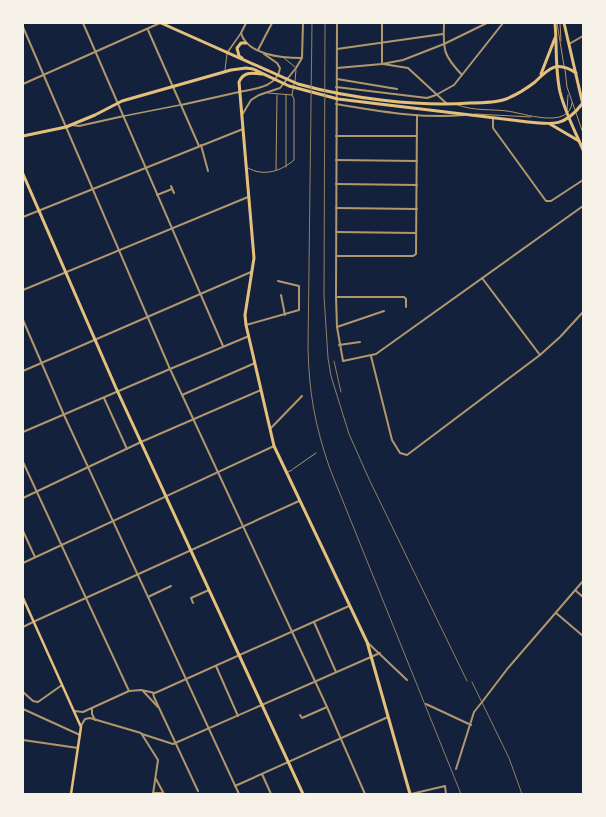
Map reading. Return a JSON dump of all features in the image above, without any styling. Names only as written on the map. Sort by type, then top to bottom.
[{"type":"main road","points":[[160,23],[169,25],[227,53],[298,84],[320,90],[354,96],[448,105],[489,102],[506,99],[526,89],[541,75],[557,66],[564,66],[576,73]]},
{"type":"main road","points":[[556,23],[557,66],[560,90],[567,114],[583,150]]},
{"type":"main road","points":[[550,124],[569,118],[583,105],[564,23]]},
{"type":"main road","points":[[541,75],[556,34]]},
{"type":"main road","points":[[245,61],[239,56],[237,50],[240,43],[246,43]]},
{"type":"main road","points":[[23,136],[66,127],[118,103],[173,86],[246,68],[289,86],[326,97],[550,124],[570,134],[580,142]]},
{"type":"main road","points":[[262,74],[246,74],[241,77],[239,82],[254,258],[245,315],[246,325],[274,446],[367,642],[410,794]]},
{"type":"main road","points":[[23,174],[118,392],[303,794]]},
{"type":"main road","points":[[23,598],[81,727],[72,794]]},
{"type":"street","points":[[83,23],[224,346]]},
{"type":"street","points":[[23,84],[148,30],[160,23]]},
{"type":"street","points":[[227,53],[246,23]]},
{"type":"street","points":[[258,50],[272,23]]},
{"type":"street","points":[[242,116],[251,100],[265,92],[280,88],[296,68],[302,58],[303,23]]},
{"type":"street","points":[[337,23],[336,297],[339,346],[341,358],[344,362],[371,356],[583,206]]},
{"type":"street","points":[[382,23],[382,64]]},
{"type":"street","points":[[444,23],[443,34],[447,58],[462,75]]},
{"type":"street","points":[[337,68],[382,64],[403,60],[444,44],[487,23]]},
{"type":"street","points":[[336,87],[426,98],[436,95],[451,88],[503,23]]},
{"type":"street","points":[[23,27],[170,369],[327,707],[365,794]]},
{"type":"street","points":[[148,30],[200,145],[208,171]]},
{"type":"street","points":[[72,125],[76,126],[267,86],[272,83],[279,73],[280,68],[278,63],[246,43],[241,33]]},
{"type":"street","points":[[337,49],[443,34]]},
{"type":"street","points":[[569,44],[583,36]]},
{"type":"street","points":[[262,52],[284,58],[302,58]]},
{"type":"street","points":[[382,64],[408,68],[448,105]]},
{"type":"street","points":[[337,79],[397,89]]},
{"type":"street","points":[[336,104],[417,115],[445,117],[467,115]]},
{"type":"street","points":[[336,256],[413,256],[416,253],[417,115]]},
{"type":"street","points":[[493,118],[493,128],[548,202],[583,180]]},
{"type":"street","points":[[23,217],[243,129]]},
{"type":"street","points":[[336,136],[417,136]]},
{"type":"street","points":[[336,160],[417,161]]},
{"type":"street","points":[[336,184],[417,185]]},
{"type":"street","points":[[157,195],[172,187],[174,193]]},
{"type":"street","points":[[23,290],[248,197]]},
{"type":"street","points":[[336,208],[416,209]]},
{"type":"street","points":[[336,232],[416,233]]},
{"type":"street","points":[[23,370],[252,272]]},
{"type":"street","points":[[482,278],[540,355]]},
{"type":"street","points":[[246,325],[285,315],[300,309],[300,288],[298,285],[278,281]]},
{"type":"street","points":[[280,295],[285,315]]},
{"type":"street","points":[[336,297],[404,297],[406,299],[406,307]]},
{"type":"street","points":[[337,327],[384,311]]},
{"type":"street","points":[[371,356],[392,440],[400,453],[404,455],[540,355],[560,337],[583,312]]},
{"type":"street","points":[[23,320],[64,415],[239,794]]},
{"type":"street","points":[[23,432],[249,336]]},
{"type":"street","points":[[339,346],[360,342]]},
{"type":"street","points":[[182,395],[255,363]]},
{"type":"street","points":[[23,498],[141,442],[261,390]]},
{"type":"street","points":[[270,429],[302,396]]},
{"type":"street","points":[[104,398],[127,449]]},
{"type":"street","points":[[23,563],[114,522],[274,446]]},
{"type":"street","points":[[23,462],[130,692]]},
{"type":"street","points":[[23,627],[299,501]]},
{"type":"street","points":[[23,531],[35,558]]},
{"type":"street","points":[[456,769],[474,712],[508,668],[583,581]]},
{"type":"street","points":[[148,598],[172,586]]},
{"type":"street","points":[[193,603],[191,598],[209,589]]},
{"type":"street","points":[[575,590],[583,597]]},
{"type":"street","points":[[74,711],[80,712],[92,708],[130,692],[142,690],[153,693],[186,680],[350,606]]},
{"type":"street","points":[[556,613],[583,636]]},
{"type":"street","points":[[314,622],[336,672]]},
{"type":"street","points":[[367,642],[407,680]]},
{"type":"street","points":[[81,727],[85,719],[95,720],[173,744],[380,653]]},
{"type":"street","points":[[216,666],[238,716]]},
{"type":"street","points":[[23,692],[33,701],[38,702],[62,685]]},
{"type":"street","points":[[142,690],[159,708]]},
{"type":"street","points":[[153,693],[198,791]]},
{"type":"street","points":[[426,704],[471,724]]},
{"type":"street","points":[[300,715],[302,718],[327,707]]},
{"type":"street","points":[[92,708],[95,720]]},
{"type":"street","points":[[23,709],[80,735]]},
{"type":"street","points":[[235,786],[388,717]]},
{"type":"street","points":[[141,733],[156,757],[158,763],[153,793],[163,794],[156,778]]},
{"type":"street","points":[[23,740],[78,748]]},
{"type":"street","points":[[262,774],[271,794]]},
{"type":"street","points":[[410,794],[444,786],[446,794]]},
{"type":"lane","points":[[556,23],[561,44]]},
{"type":"lane","points":[[560,23],[561,44],[568,93],[567,114]]},
{"type":"lane","points":[[225,72],[227,53]]},
{"type":"lane","points":[[246,167],[258,172],[276,171],[286,167],[294,160],[294,99],[292,95],[296,68],[284,58]]},
{"type":"lane","points":[[265,92],[277,95],[292,95]]},
{"type":"lane","points":[[568,93],[583,133]]},
{"type":"lane","points":[[276,171],[277,95]]},
{"type":"lane","points":[[286,95],[286,167]]},
{"type":"lane","points":[[467,115],[478,114],[552,118],[567,114],[572,103]]},
{"type":"lane","points":[[457,104],[466,108],[506,111],[532,117]]},
{"type":"lane","points":[[286,473],[316,453]]},
{"type":"railway","points":[[312,23],[308,348],[311,395],[320,438],[330,469],[461,794]]},
{"type":"railway","points":[[325,23],[324,296],[328,358],[331,376],[349,434],[369,479],[467,681]]},
{"type":"railway","points":[[334,361],[341,392]]},
{"type":"railway","points":[[472,682],[509,758],[522,794]]}]
